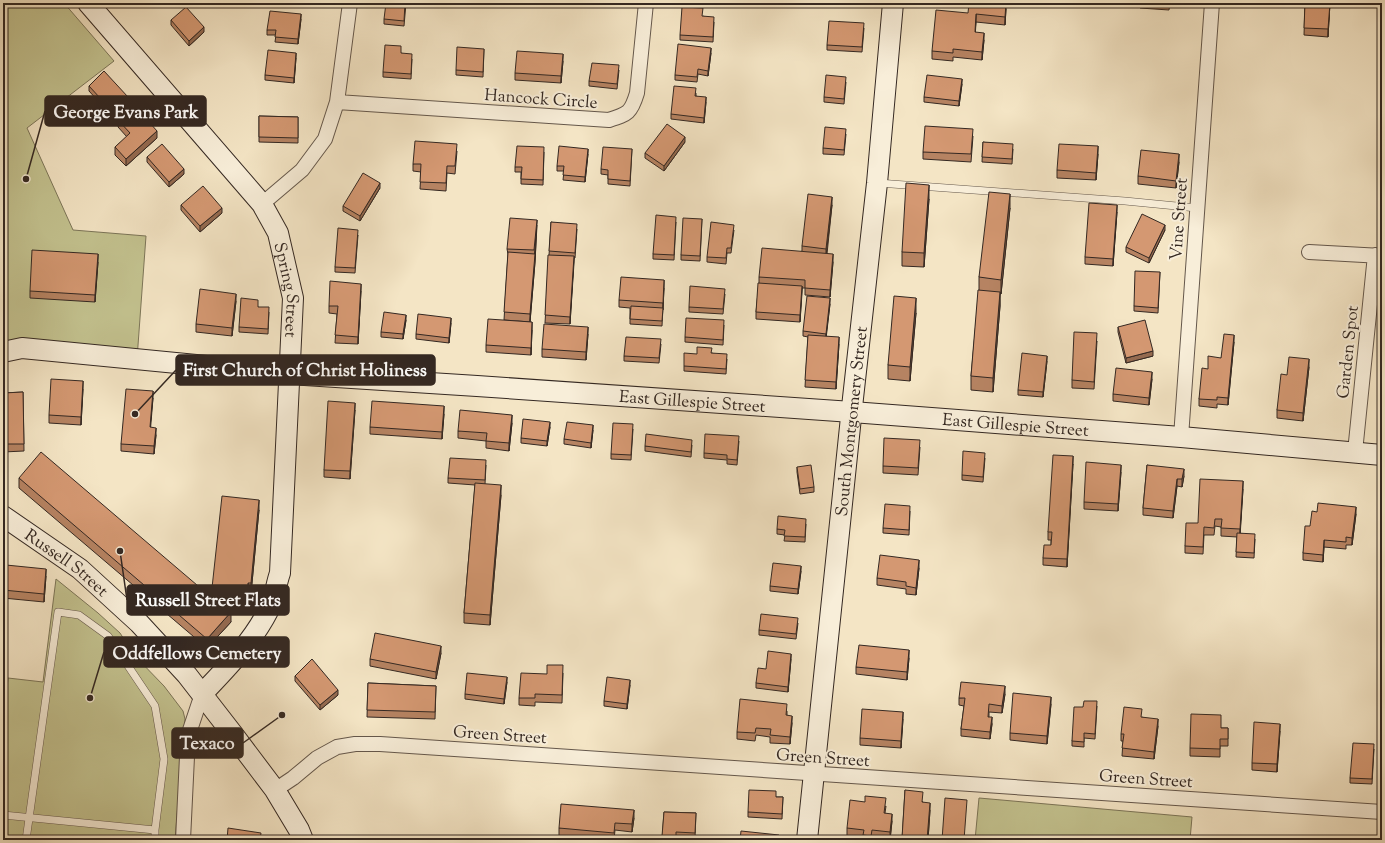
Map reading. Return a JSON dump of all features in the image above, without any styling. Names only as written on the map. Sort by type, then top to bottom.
[{"type":"street","name":"Spring Street","points":[[88,3],[262,204],[278,233],[293,298],[280,573],[270,608],[240,652],[202,694]]},
{"type":"street","points":[[262,204],[302,170],[325,139],[337,102],[350,3]]},
{"type":"street","name":"Hancock Circle","points":[[337,102],[609,120],[624,115],[633,107],[637,93],[646,3]]},
{"type":"street","name":"South Montgomery Street","points":[[808,840],[877,183],[893,3]]},
{"type":"street","name":"Vine Street","points":[[1181,437],[1212,3]]},
{"type":"street","name":"Garden Spot","points":[[1309,252],[1378,256],[1355,452]]},
{"type":"street","name":"East Gillespie Street","points":[[3,352],[22,348],[289,374],[852,412],[1181,437],[1382,455]]},
{"type":"street","name":"Russell Street","points":[[3,516],[80,569],[139,623],[202,694],[275,790],[299,830],[303,840]]},
{"type":"street","points":[[183,840],[188,736],[202,694]]},
{"type":"street","name":"Green Street","points":[[275,790],[293,778],[317,758],[337,747],[355,744],[400,745],[1382,812]]},
{"type":"lane","points":[[877,183],[1125,201],[1197,208]]},
{"type":"lane","points":[[26,840],[58,612],[78,615],[108,636],[155,706],[164,759],[155,840]]},
{"type":"lane","points":[[3,815],[155,830]]},
{"type":"shaded area","points":[[3,3],[64,3],[114,61],[27,128],[73,230],[146,236],[137,359],[3,343]]},
{"type":"shaded area","points":[[56,579],[120,633],[135,656],[164,686],[183,711],[185,719],[175,840],[3,840],[3,725],[8,678],[43,682]]},
{"type":"shaded area","points":[[979,798],[1192,817],[1190,840],[975,840]]},
{"type":"building","points":[[386,3],[405,3],[404,21],[384,19]]},
{"type":"building","points":[[969,3],[1006,3],[1005,17],[976,14],[975,32],[984,33],[982,52],[953,49],[953,53],[932,51],[936,10],[968,13]]},
{"type":"building","points":[[1305,3],[1330,3],[1328,29],[1304,28]]},
{"type":"building","points":[[186,7],[204,27],[189,41],[171,20]]},
{"type":"building","points":[[682,7],[703,8],[702,16],[714,17],[713,37],[680,35]]},
{"type":"building","points":[[270,11],[301,14],[298,39],[275,37],[276,30],[267,30]]},
{"type":"building","points":[[829,21],[864,23],[862,47],[827,45]]},
{"type":"building","points":[[678,44],[711,48],[708,71],[698,69],[697,77],[675,75]]},
{"type":"building","points":[[385,45],[401,46],[401,53],[412,54],[411,74],[383,72]]},
{"type":"building","points":[[457,47],[484,49],[483,72],[456,70]]},
{"type":"building","points":[[268,50],[296,53],[294,78],[265,75]]},
{"type":"building","points":[[517,51],[563,54],[561,76],[515,73]]},
{"type":"building","points":[[592,63],[619,65],[617,84],[589,81]]},
{"type":"building","points":[[104,71],[128,97],[112,111],[89,86]]},
{"type":"building","points":[[826,75],[846,77],[844,99],[824,97]]},
{"type":"building","points":[[927,75],[962,79],[959,101],[924,97]]},
{"type":"building","points":[[674,86],[696,88],[695,96],[706,97],[704,118],[671,114]]},
{"type":"building","points":[[134,105],[157,131],[126,159],[115,147],[130,133],[118,120]]},
{"type":"building","points":[[259,116],[298,117],[298,138],[259,137]]},
{"type":"building","points":[[667,124],[685,137],[664,166],[645,153]]},
{"type":"building","points":[[925,126],[973,129],[971,154],[923,152]]},
{"type":"building","points":[[825,127],[846,129],[844,150],[823,148]]},
{"type":"building","points":[[415,141],[457,144],[455,166],[447,166],[446,183],[420,182],[421,164],[413,164]]},
{"type":"building","points":[[983,142],[1013,144],[1012,159],[982,157]]},
{"type":"building","points":[[162,144],[184,169],[169,182],[147,157]]},
{"type":"building","points":[[1059,144],[1098,146],[1096,173],[1057,170]]},
{"type":"building","points":[[517,146],[544,147],[543,180],[521,179],[522,167],[515,167]]},
{"type":"building","points":[[559,146],[588,149],[585,177],[563,175],[564,166],[557,166]]},
{"type":"building","points":[[603,147],[632,149],[630,181],[608,179],[608,170],[601,169]]},
{"type":"building","points":[[1141,150],[1179,154],[1176,181],[1138,176]]},
{"type":"building","points":[[363,173],[380,183],[360,216],[343,206]]},
{"type":"building","points":[[906,183],[929,185],[924,253],[902,252]]},
{"type":"building","points":[[203,186],[222,208],[200,226],[181,205]]},
{"type":"building","points":[[989,192],[1010,194],[1001,280],[979,277]]},
{"type":"building","points":[[808,194],[832,197],[826,249],[802,246]]},
{"type":"building","points":[[1089,203],[1117,205],[1113,259],[1085,257]]},
{"type":"building","points":[[1142,214],[1165,225],[1149,258],[1126,247]]},
{"type":"building","points":[[656,215],[676,217],[674,255],[653,254]]},
{"type":"building","points":[[510,218],[537,220],[534,250],[507,249]]},
{"type":"building","points":[[683,218],[702,219],[700,256],[681,255]]},
{"type":"building","points":[[551,222],[577,224],[575,253],[549,251]]},
{"type":"building","points":[[711,222],[734,225],[731,248],[727,248],[726,258],[707,257]]},
{"type":"building","points":[[338,228],[358,230],[355,268],[335,267]]},
{"type":"building","points":[[762,248],[833,254],[830,290],[805,288],[805,280],[759,277]]},
{"type":"building","points":[[32,250],[98,254],[95,295],[30,291]]},
{"type":"building","points":[[508,252],[535,254],[530,314],[504,312]]},
{"type":"building","points":[[548,255],[574,256],[570,317],[545,315]]},
{"type":"building","points":[[1135,271],[1160,272],[1158,308],[1134,306]]},
{"type":"building","points":[[621,277],[664,280],[663,303],[619,300]]},
{"type":"building","points":[[330,281],[361,284],[358,337],[335,335],[338,306],[329,306]]},
{"type":"building","points":[[758,283],[802,286],[800,315],[756,312]]},
{"type":"building","points":[[690,286],[725,289],[723,309],[689,307]]},
{"type":"building","points":[[200,289],[236,294],[232,328],[196,324]]},
{"type":"building","points":[[978,290],[1000,292],[993,378],[971,376]]},
{"type":"building","points":[[807,296],[830,298],[826,334],[803,331]]},
{"type":"building","points":[[894,296],[916,298],[910,367],[888,365]]},
{"type":"building","points":[[241,298],[258,300],[258,307],[269,307],[268,329],[239,327]]},
{"type":"building","points":[[631,306],[663,308],[662,321],[630,319]]},
{"type":"building","points":[[384,312],[406,315],[403,334],[381,332]]},
{"type":"building","points":[[418,314],[451,318],[449,338],[416,334]]},
{"type":"building","points":[[686,318],[724,320],[723,340],[685,337]]},
{"type":"building","points":[[488,319],[532,322],[531,348],[486,345]]},
{"type":"building","points":[[1145,320],[1153,351],[1126,358],[1118,327]]},
{"type":"building","points":[[544,324],[588,327],[586,352],[542,349]]},
{"type":"building","points":[[1074,332],[1097,333],[1094,382],[1072,380]]},
{"type":"building","points":[[1224,334],[1234,335],[1228,398],[1217,397],[1217,400],[1199,399],[1202,368],[1208,369],[1208,356],[1221,358]]},
{"type":"building","points":[[808,335],[839,337],[836,382],[805,380]]},
{"type":"building","points":[[626,337],[661,339],[659,358],[624,356]]},
{"type":"building","points":[[697,347],[712,348],[711,353],[727,354],[726,369],[684,366],[684,353],[697,354]]},
{"type":"building","points":[[1022,353],[1047,356],[1043,392],[1018,390]]},
{"type":"building","points":[[1289,357],[1309,359],[1303,413],[1277,410],[1281,374],[1287,375]]},
{"type":"building","points":[[1116,368],[1152,372],[1149,398],[1113,394]]},
{"type":"building","points":[[51,379],[83,381],[81,417],[49,415]]},
{"type":"building","points":[[126,389],[153,391],[150,427],[156,428],[154,446],[121,444]]},
{"type":"building","points":[[23,392],[24,444],[3,444],[3,393]]},
{"type":"building","points":[[328,401],[355,403],[350,471],[324,470]]},
{"type":"building","points":[[372,401],[444,406],[442,432],[370,427]]},
{"type":"building","points":[[460,410],[512,415],[509,443],[486,441],[487,433],[458,431]]},
{"type":"building","points":[[523,419],[550,422],[547,441],[521,438]]},
{"type":"building","points":[[567,422],[593,425],[591,443],[564,439]]},
{"type":"building","points":[[613,423],[633,424],[631,455],[611,454]]},
{"type":"building","points":[[646,434],[692,440],[691,452],[645,446]]},
{"type":"building","points":[[705,434],[739,436],[737,460],[727,459],[727,455],[704,453]]},
{"type":"building","points":[[884,438],[920,440],[918,468],[883,466]]},
{"type":"building","points":[[963,451],[985,453],[983,477],[962,475]]},
{"type":"building","points":[[41,452],[211,597],[222,496],[259,500],[251,583],[248,583],[247,599],[223,597],[222,603],[231,612],[207,639],[19,478]]},
{"type":"building","points":[[1053,455],[1073,456],[1067,559],[1043,558],[1044,545],[1051,545],[1052,532],[1048,532]]},
{"type":"building","points":[[450,458],[486,460],[485,480],[448,478]]},
{"type":"building","points":[[1086,462],[1121,465],[1118,504],[1084,502]]},
{"type":"building","points":[[811,465],[814,487],[800,489],[797,467]]},
{"type":"building","points":[[1147,465],[1184,469],[1182,479],[1177,479],[1173,511],[1143,508]]},
{"type":"building","points":[[1200,479],[1243,481],[1240,529],[1221,528],[1222,519],[1215,519],[1214,528],[1204,527],[1203,547],[1185,546],[1186,523],[1198,523]]},
{"type":"building","points":[[475,483],[501,485],[490,615],[464,613]]},
{"type":"building","points":[[1382,501],[1382,525],[1380,525]]},
{"type":"building","points":[[1318,503],[1356,507],[1352,538],[1346,537],[1346,542],[1324,540],[1323,555],[1303,553],[1305,526],[1310,526],[1312,511],[1317,512]]},
{"type":"building","points":[[885,504],[910,506],[909,530],[883,528]]},
{"type":"building","points":[[778,516],[806,519],[805,537],[784,536],[785,530],[777,529]]},
{"type":"building","points":[[1237,533],[1255,534],[1254,553],[1236,552]]},
{"type":"building","points":[[880,555],[919,560],[916,588],[906,586],[906,582],[877,578]]},
{"type":"building","points":[[773,563],[801,566],[798,589],[770,586]]},
{"type":"building","points":[[6,565],[46,569],[44,594],[3,590]]},
{"type":"building","points":[[761,614],[798,618],[796,634],[759,630]]},
{"type":"building","points":[[375,633],[441,646],[436,672],[370,659]]},
{"type":"building","points":[[859,645],[909,650],[907,672],[856,667]]},
{"type":"building","points":[[768,651],[791,654],[788,687],[756,683],[758,668],[766,669]]},
{"type":"building","points":[[312,659],[338,690],[320,705],[295,676]]},
{"type":"building","points":[[547,665],[563,665],[562,695],[535,694],[535,698],[519,698],[521,673],[547,674]]},
{"type":"building","points":[[467,673],[507,677],[504,699],[465,694]]},
{"type":"building","points":[[607,677],[630,680],[627,704],[604,701]]},
{"type":"building","points":[[961,682],[1005,686],[1002,706],[989,704],[988,717],[992,717],[990,732],[961,729],[965,698],[959,698]]},
{"type":"building","points":[[368,683],[436,686],[435,712],[367,710]]},
{"type":"building","points":[[1013,693],[1051,697],[1047,736],[1010,733]]},
{"type":"building","points":[[740,699],[787,704],[786,715],[792,716],[790,737],[770,735],[771,729],[756,728],[755,733],[737,732]]},
{"type":"building","points":[[1084,701],[1097,701],[1095,734],[1084,733],[1084,742],[1072,741],[1074,707],[1083,707]]},
{"type":"building","points":[[1124,707],[1142,709],[1141,717],[1158,719],[1154,752],[1122,748],[1124,734],[1121,734]]},
{"type":"building","points":[[862,709],[903,712],[901,741],[860,738]]},
{"type":"building","points":[[1191,714],[1221,715],[1221,728],[1228,728],[1228,739],[1220,739],[1220,749],[1190,748]]},
{"type":"building","points":[[1254,722],[1280,724],[1277,764],[1252,763]]},
{"type":"building","points":[[1353,743],[1374,744],[1372,779],[1350,778]]},
{"type":"building","points":[[749,790],[776,791],[776,797],[783,797],[782,814],[748,812]]},
{"type":"building","points":[[905,790],[923,792],[922,802],[930,803],[927,840],[902,838]]},
{"type":"building","points":[[865,796],[886,798],[884,813],[892,814],[890,832],[872,830],[871,836],[863,835],[864,830],[847,828],[850,800],[865,802]]},
{"type":"building","points":[[945,798],[967,800],[964,840],[942,840]]},
{"type":"building","points":[[561,804],[634,810],[632,824],[615,823],[614,833],[559,828]]},
{"type":"building","points":[[664,812],[696,813],[695,833],[676,832],[676,837],[662,836]]},
{"type":"building","points":[[228,828],[261,833],[260,840],[227,840]]},
{"type":"building","points":[[741,831],[779,835],[779,840],[740,840]]},
{"type":"place","name":"George Evans Park","points":[[26,179]]},
{"type":"place","name":"First Church of Christ Holiness","points":[[135,414]]},
{"type":"place","name":"Russell Street Flats","points":[[120,551]]},
{"type":"place","name":"Oddfellows Cemetery","points":[[90,698]]},
{"type":"place","name":"Texaco","points":[[282,715]]}]
